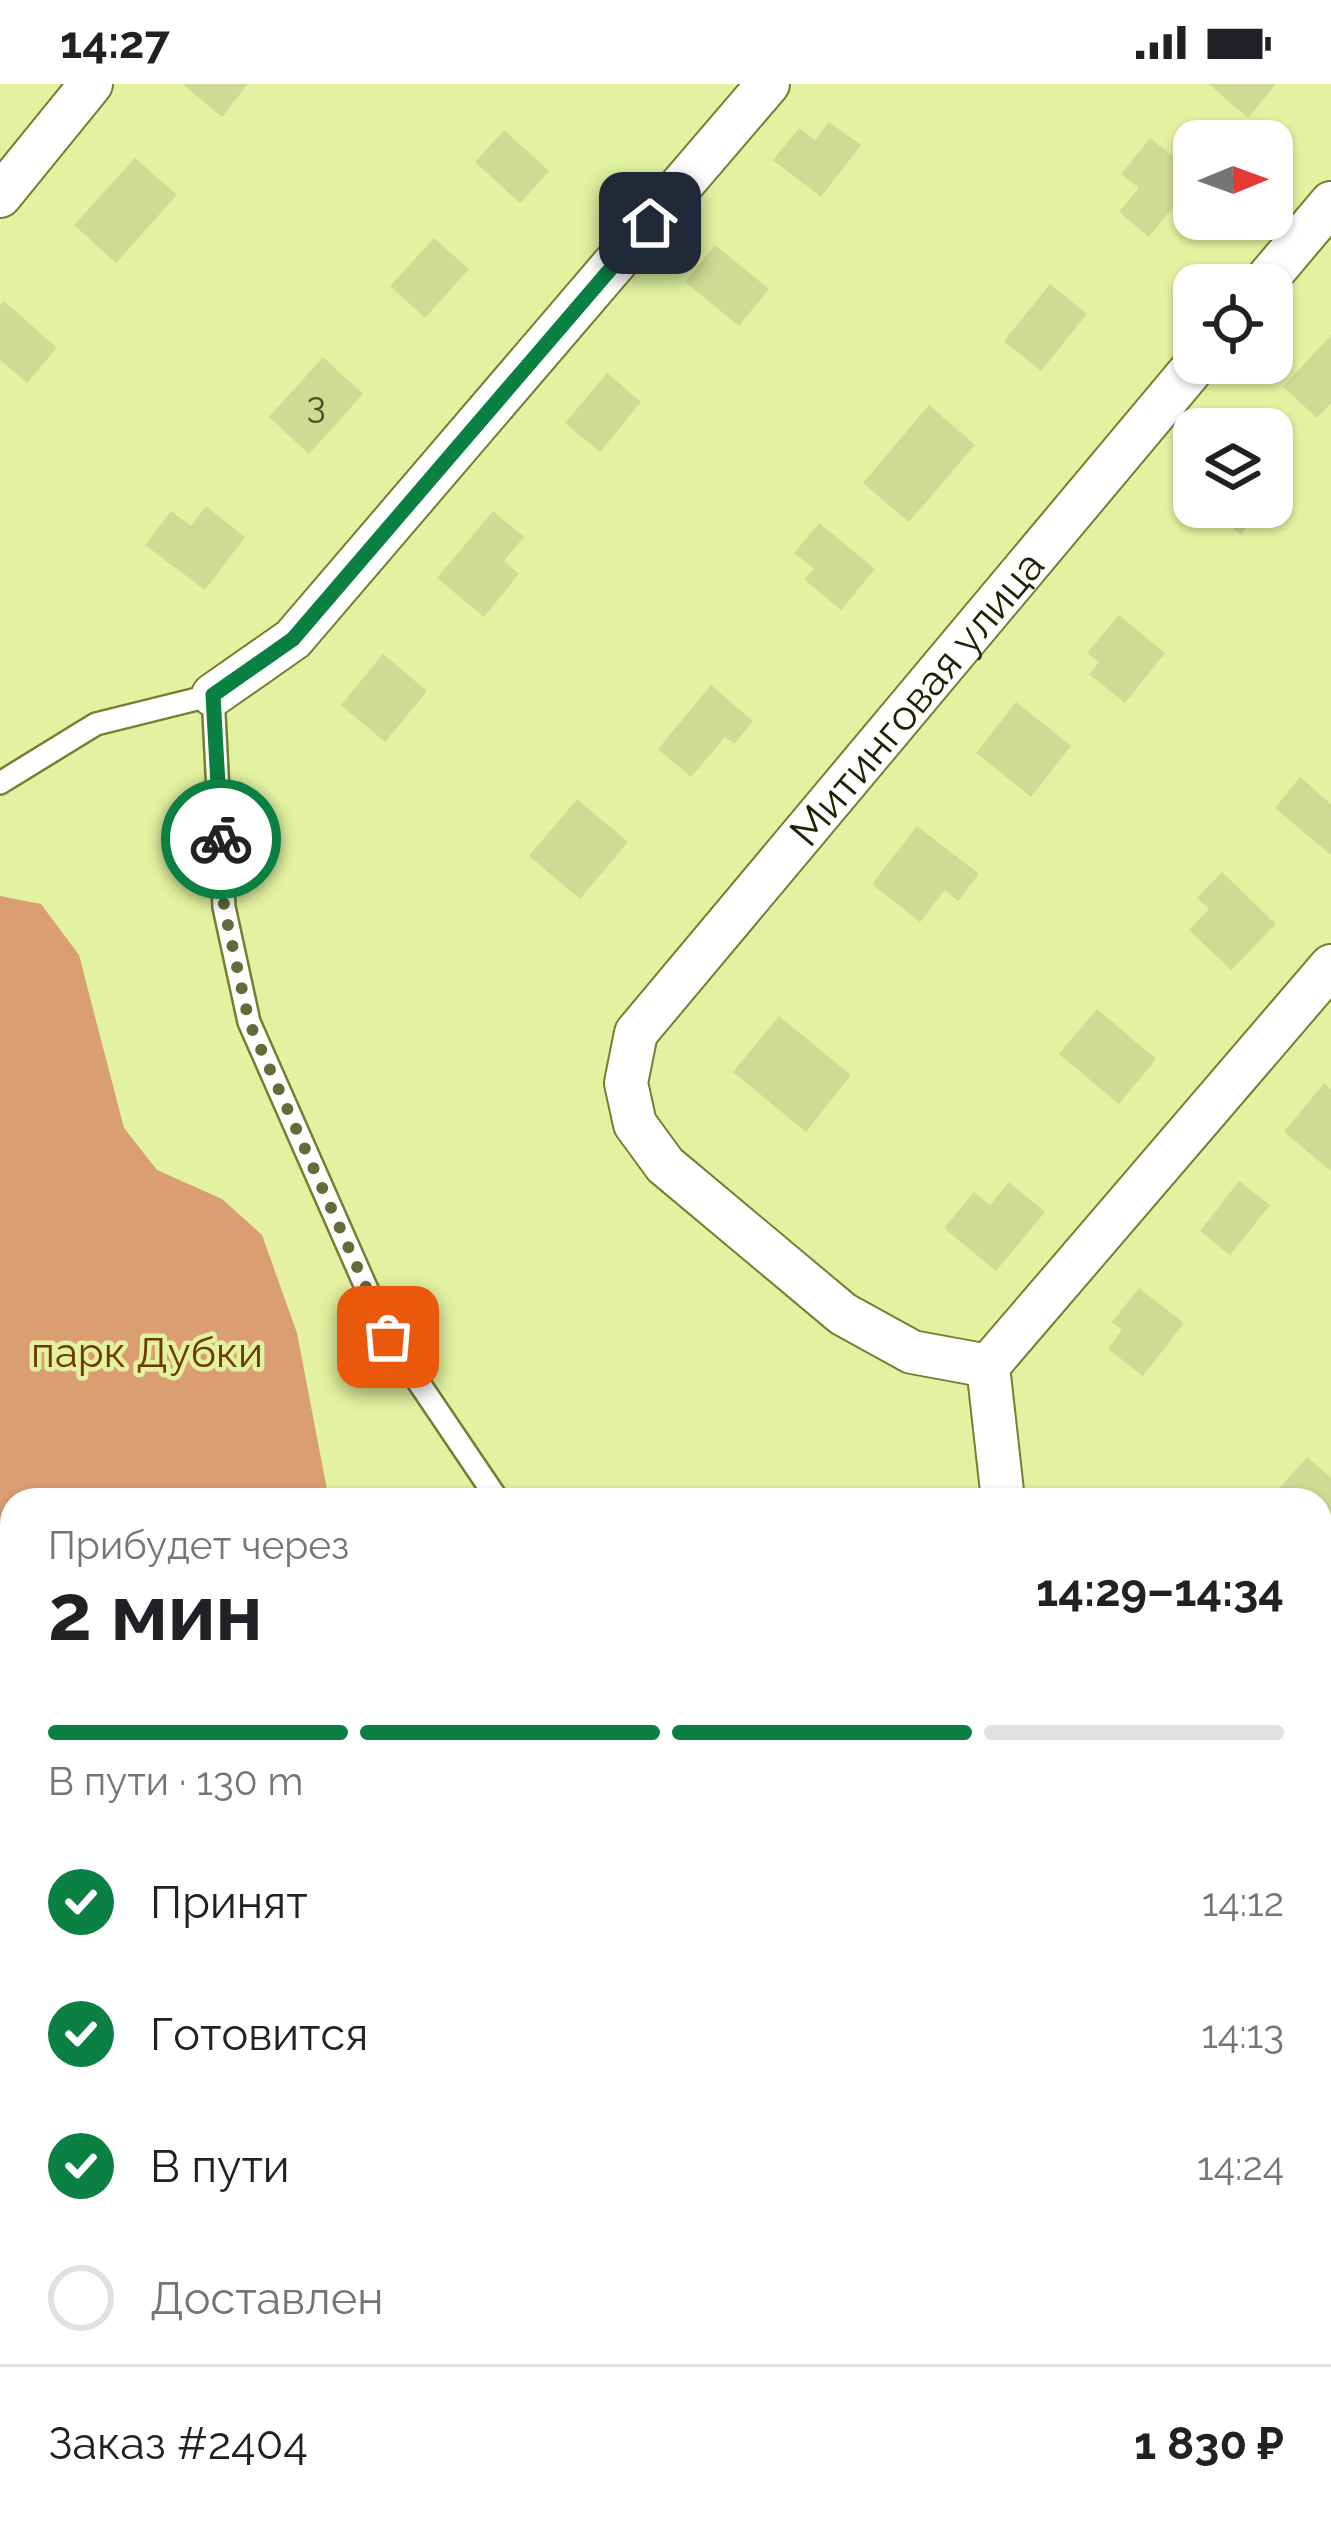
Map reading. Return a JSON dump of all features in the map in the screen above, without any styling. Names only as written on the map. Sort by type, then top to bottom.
[{"type":"street","points":[[0,196],[92,84]]},
{"type":"street","points":[[213,695],[293,639],[768,84]]},
{"type":"street","points":[[1280,264],[1331,203]]},
{"type":"street","name":"Митинговая улица","points":[[988,1366],[912,1352],[843,1314],[665,1165],[635,1124],[626,1083],[636,1033],[1179,384]]},
{"type":"street","points":[[1002,1488],[988,1366],[1331,966]]},
{"type":"lane","points":[[0,783],[96,724],[213,695],[224,907],[249,1022],[388,1337],[490,1488]]},
{"type":"green space","name":"парк Дубки","points":[[0,896],[41,904],[79,955],[124,1128],[157,1170],[222,1199],[262,1235],[297,1333],[327,1488],[0,1488]]},
{"type":"building","points":[[182,84],[248,84],[222,117]]},
{"type":"building","points":[[1209,84],[1276,84],[1248,118]]},
{"type":"building","points":[[829,122],[861,145],[821,197],[773,160],[799,128],[815,140]]},
{"type":"building","points":[[504,130],[549,171],[520,203],[475,162]]},
{"type":"building","points":[[1150,138],[1173,156],[1173,207],[1149,237],[1119,212],[1139,188],[1121,174]]},
{"type":"building","points":[[135,158],[177,195],[116,263],[74,225]]},
{"type":"building","points":[[434,238],[469,269],[425,318],[390,286]]},
{"type":"building","points":[[715,245],[769,289],[739,326],[685,282]]},
{"type":"building","points":[[1050,284],[1087,314],[1041,371],[1004,341]]},
{"type":"building","points":[[4,301],[57,348],[27,383],[0,360],[0,306]]},
{"type":"building","points":[[1331,335],[1331,403],[1317,418],[1283,387],[1293,384],[1293,376]]},
{"type":"building","points":[[323,357],[363,394],[309,454],[269,417]]},
{"type":"building","points":[[607,373],[641,402],[600,452],[565,423]]},
{"type":"building","points":[[929,405],[975,445],[909,522],[863,483]]},
{"type":"building","points":[[206,506],[245,537],[205,590],[145,545],[171,511],[191,526]]},
{"type":"building","points":[[493,511],[524,537],[504,561],[519,574],[484,617],[437,578]]},
{"type":"building","points":[[819,523],[875,569],[841,610],[804,579],[814,569],[794,553]]},
{"type":"building","points":[[1119,615],[1165,653],[1125,703],[1089,674],[1099,662],[1087,653]]},
{"type":"building","points":[[383,654],[427,691],[385,742],[341,705]]},
{"type":"building","points":[[711,685],[753,721],[734,744],[725,737],[691,777],[658,749]]},
{"type":"building","points":[[1016,702],[1071,746],[1031,797],[976,753]]},
{"type":"building","points":[[1300,777],[1331,804],[1331,855],[1275,808]]},
{"type":"building","points":[[577,799],[628,842],[580,899],[529,856]]},
{"type":"building","points":[[917,826],[979,874],[958,901],[945,890],[920,922],[872,884]]},
{"type":"building","points":[[1222,872],[1276,924],[1231,970],[1189,930],[1209,909],[1197,898]]},
{"type":"building","points":[[1097,1009],[1156,1059],[1119,1104],[1059,1054]]},
{"type":"building","points":[[779,1016],[851,1075],[806,1132],[733,1072]]},
{"type":"building","points":[[1324,1083],[1331,1089],[1331,1171],[1284,1132]]},
{"type":"building","points":[[1239,1181],[1270,1205],[1230,1255],[1200,1231]]},
{"type":"building","points":[[1009,1182],[1045,1212],[996,1271],[944,1228],[974,1192],[990,1205]]},
{"type":"building","points":[[1139,1288],[1184,1323],[1143,1376],[1108,1349],[1122,1330],[1112,1322]]},
{"type":"building","points":[[1307,1457],[1331,1478],[1331,1488],[1280,1488]]},
{"type":"way so far","points":[[221,839],[224,907],[249,1022],[388,1337]]},
{"type":"route","points":[[221,839],[213,695],[293,639],[650,223]]}]
